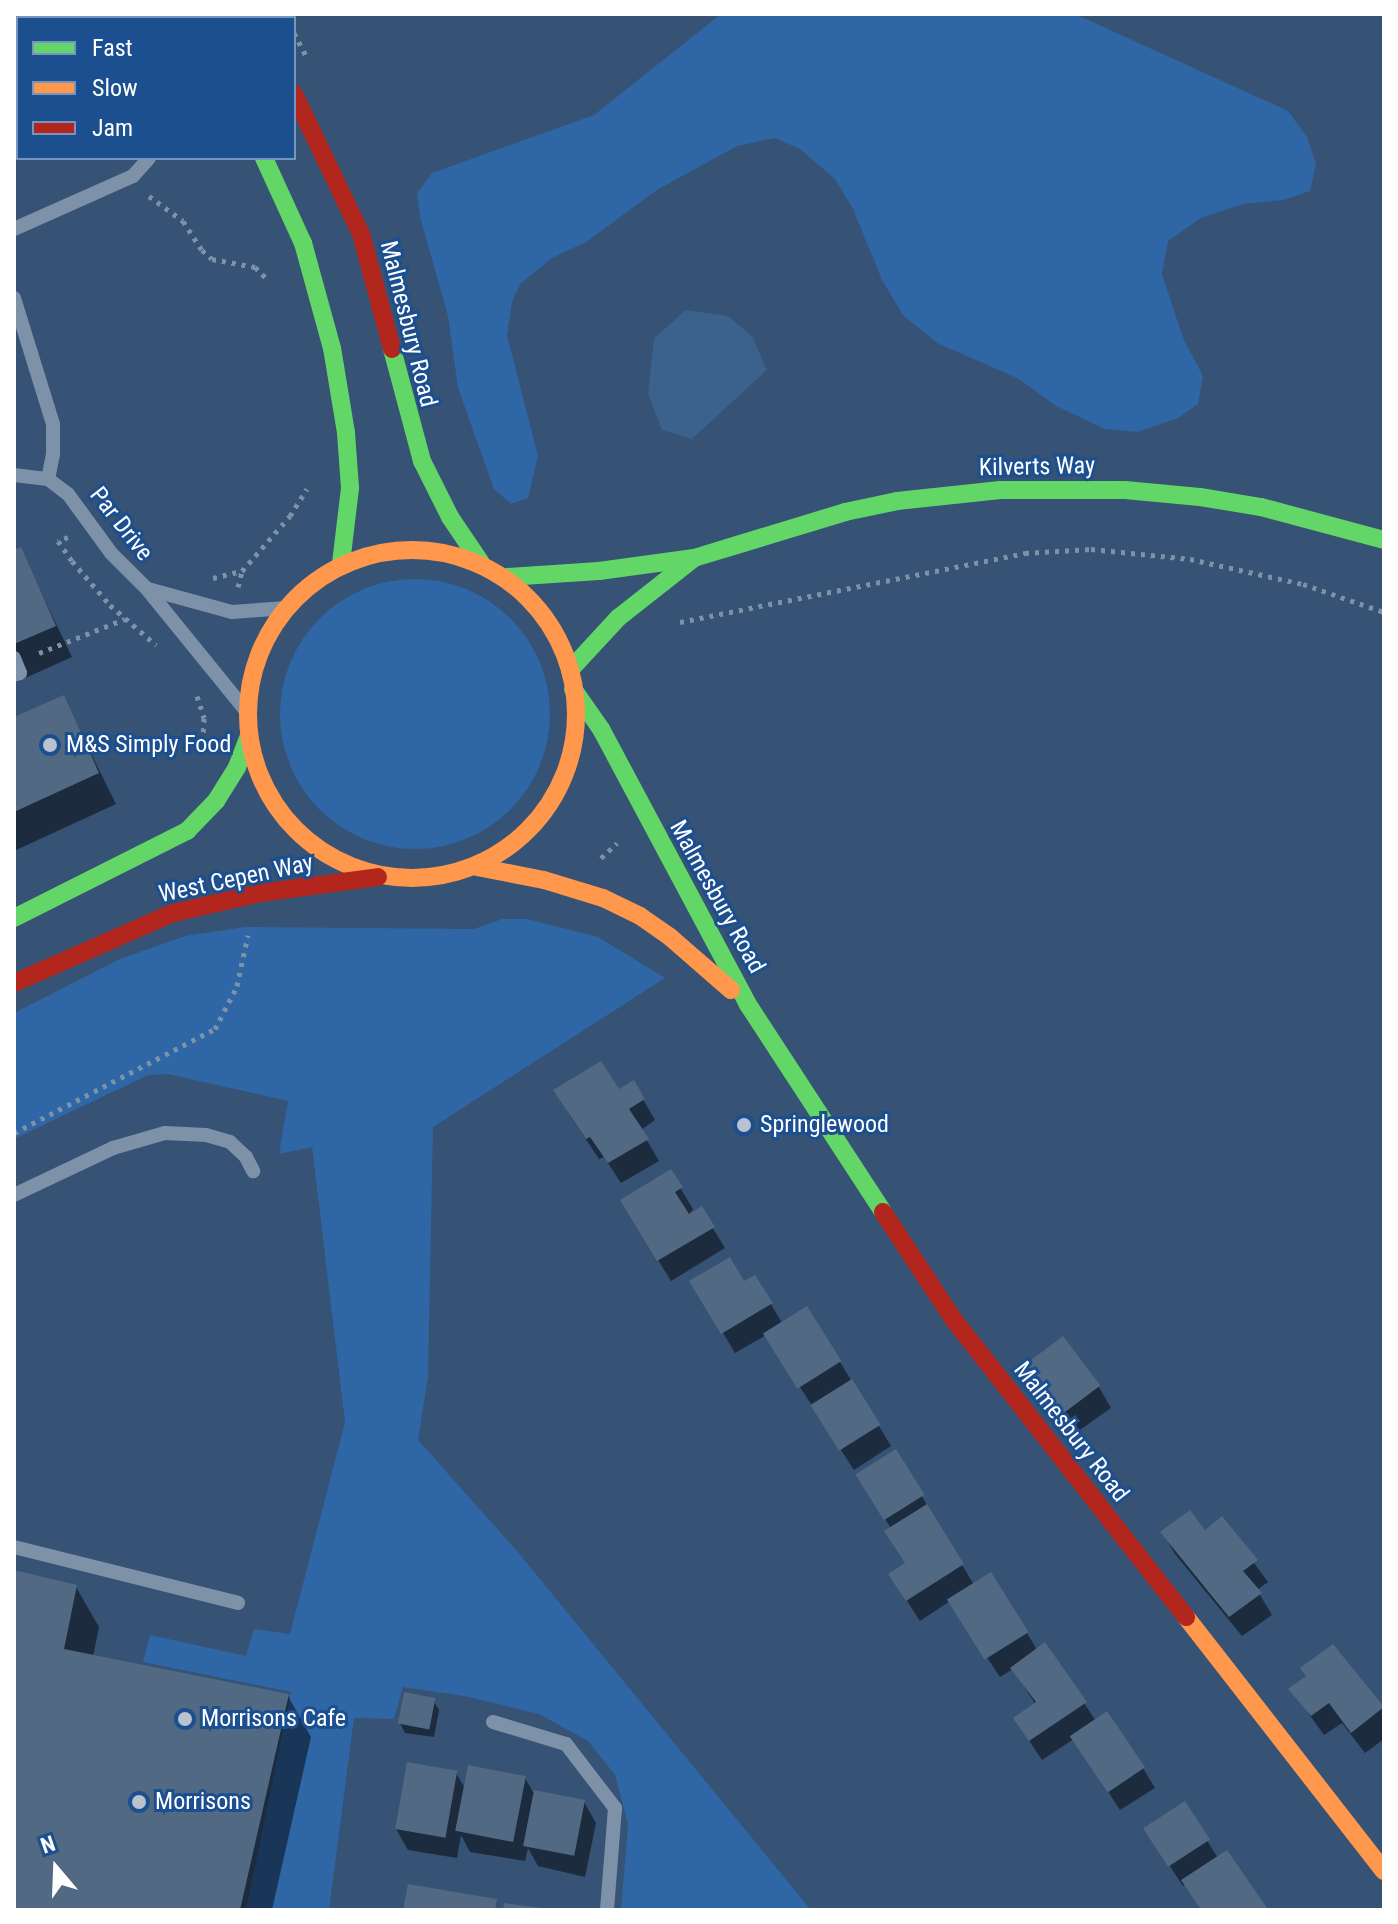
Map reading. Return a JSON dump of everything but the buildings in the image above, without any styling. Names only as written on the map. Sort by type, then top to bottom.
[{"type":"main road","name":"Malmesbury Road","points":[[296,98],[361,234],[422,461],[450,517],[481,563]]},
{"type":"main road","points":[[265,160],[303,243],[332,348],[346,433],[350,488],[341,563]]},
{"type":"main road","name":"Kilverts Way","points":[[507,577],[574,574],[694,558],[787,527],[845,512],[897,501],[1000,490],[1125,490],[1200,497],[1261,507],[1384,540]]},
{"type":"main road","points":[[414,548],[435,549],[481,563],[507,577],[543,611],[572,680],[575,732],[553,797],[521,837],[477,867],[439,878],[384,876],[331,857],[289,823],[263,783],[248,739],[246,711],[260,649],[286,608],[306,588],[341,563],[414,548]]},
{"type":"main road","name":"Kilverts Way","points":[[572,680],[629,608],[694,558]]},
{"type":"main road","name":"Malmesbury Road","points":[[572,680],[747,1003],[954,1320],[1384,1871]]},
{"type":"main road","name":"West Cepen Way","points":[[14,918],[187,831],[216,801],[237,767],[248,739]]},
{"type":"main road","name":"Malmesbury Road","points":[[477,867],[582,890],[628,910],[670,937],[747,1003]]},
{"type":"main road","name":"West Cepen Way","points":[[14,983],[173,913],[260,893],[384,876]]},
{"type":"lane","points":[[14,229],[133,176],[147,160]]},
{"type":"lane","points":[[14,298],[53,424],[53,454],[48,479],[14,475]]},
{"type":"lane","name":"Par Drive","points":[[48,479],[79,505],[111,553],[147,589],[246,711]]},
{"type":"lane","name":"Par Drive","points":[[147,589],[187,603],[232,612],[286,608]]},
{"type":"lane","points":[[14,1195],[113,1148],[165,1133],[206,1135],[230,1142],[246,1157],[253,1171]]},
{"type":"lane","points":[[14,1547],[238,1603]]},
{"type":"lane","points":[[493,1722],[566,1744],[615,1808],[607,1910]]},
{"type":"path","points":[[296,36],[308,59]]},
{"type":"path","points":[[133,176],[150,197],[183,221],[202,250],[212,259],[255,267],[272,286]]},
{"type":"path","points":[[232,612],[242,571],[290,516],[310,479]]},
{"type":"path","points":[[92,527],[58,541],[72,561],[125,619],[161,649]]},
{"type":"path","points":[[673,625],[712,614],[1025,553],[1091,549],[1190,559],[1303,584],[1384,612]]},
{"type":"path","points":[[205,579],[242,571]]},
{"type":"path","points":[[15,665],[125,619]]},
{"type":"path","points":[[196,694],[204,718],[203,742]]},
{"type":"path","points":[[594,864],[621,839]]},
{"type":"path","points":[[14,1133],[215,1029],[231,1002],[243,969],[248,930],[238,930]]},
{"type":"shaded area","points":[[721,14],[1075,14],[1288,111],[1307,137],[1316,164],[1310,191],[1284,200],[1243,204],[1201,218],[1168,241],[1162,274],[1183,338],[1203,376],[1198,404],[1178,418],[1138,432],[1105,429],[1056,406],[1019,379],[937,343],[903,315],[882,280],[853,209],[835,179],[800,149],[775,138],[737,146],[657,190],[586,242],[552,258],[520,284],[512,302],[507,335],[538,456],[528,498],[511,504],[494,489],[458,388],[448,316],[420,217],[417,193],[432,173],[594,115]]},
{"type":"shaded area","points":[[686,310],[728,316],[752,336],[767,370],[692,439],[662,430],[648,394],[654,338]]},
{"type":"shaded area","points":[[415,579],[467,589],[501,610],[519,628],[540,662],[550,714],[540,766],[519,800],[501,818],[467,839],[415,849],[363,839],[329,818],[311,800],[290,766],[280,714],[290,662],[311,628],[329,610],[363,589]]},
{"type":"shaded area","points":[[502,919],[527,919],[598,937],[665,978],[433,1127],[428,1377],[418,1440],[517,1551],[811,1910],[621,1910],[628,1824],[615,1775],[588,1741],[539,1714],[464,1696],[403,1687],[394,1719],[354,1718],[329,1910],[246,1910],[291,1692],[143,1662],[150,1635],[246,1656],[254,1629],[290,1634],[345,1422],[312,1147],[279,1154],[288,1101],[168,1074],[148,1075],[14,1139],[14,1013],[120,959],[185,936],[245,927],[474,929]]},
{"type":"traffic: fast","points":[[265,160],[303,243],[332,348],[346,433],[350,488],[341,563]]},
{"type":"traffic: fast","points":[[392,349],[422,461],[450,517],[481,563]]},
{"type":"traffic: fast","points":[[507,577],[599,571],[694,558],[845,512],[897,501],[1000,490],[1125,490],[1200,497],[1261,507],[1384,540]]},
{"type":"traffic: fast","points":[[570,670],[618,618],[693,559]]},
{"type":"traffic: fast","points":[[573,689],[601,729],[747,1003],[883,1212]]},
{"type":"traffic: fast","points":[[14,918],[187,831],[216,801],[237,767],[248,739]]},
{"type":"traffic: slow","points":[[396,550],[428,550],[460,557],[490,569],[516,587],[539,610],[564,651],[573,682],[576,714],[573,746],[557,792],[539,818],[516,841],[490,859],[460,871],[428,878],[396,878],[364,871],[334,859],[308,841],[285,818],[267,792],[255,762],[248,730],[248,698],[255,666],[267,636],[285,610],[308,587],[334,569],[364,557],[396,550]]},
{"type":"traffic: slow","points":[[477,867],[544,880],[603,898],[640,916],[670,937],[731,990]]},
{"type":"traffic: slow","points":[[1186,1617],[1384,1871]]},
{"type":"traffic: jam","points":[[296,98],[361,234],[392,349]]},
{"type":"traffic: jam","points":[[14,983],[173,913],[260,893],[378,877]]},
{"type":"traffic: jam","points":[[883,1212],[954,1320],[1186,1617]]},
{"type":"place","name":"M&S Simply Food","points":[[50,745]]},
{"type":"place","name":"Springlewood","points":[[744,1125]]},
{"type":"place","name":"Morrisons Cafe","points":[[185,1719]]},
{"type":"place","name":"Morrisons","points":[[139,1802]]}]
